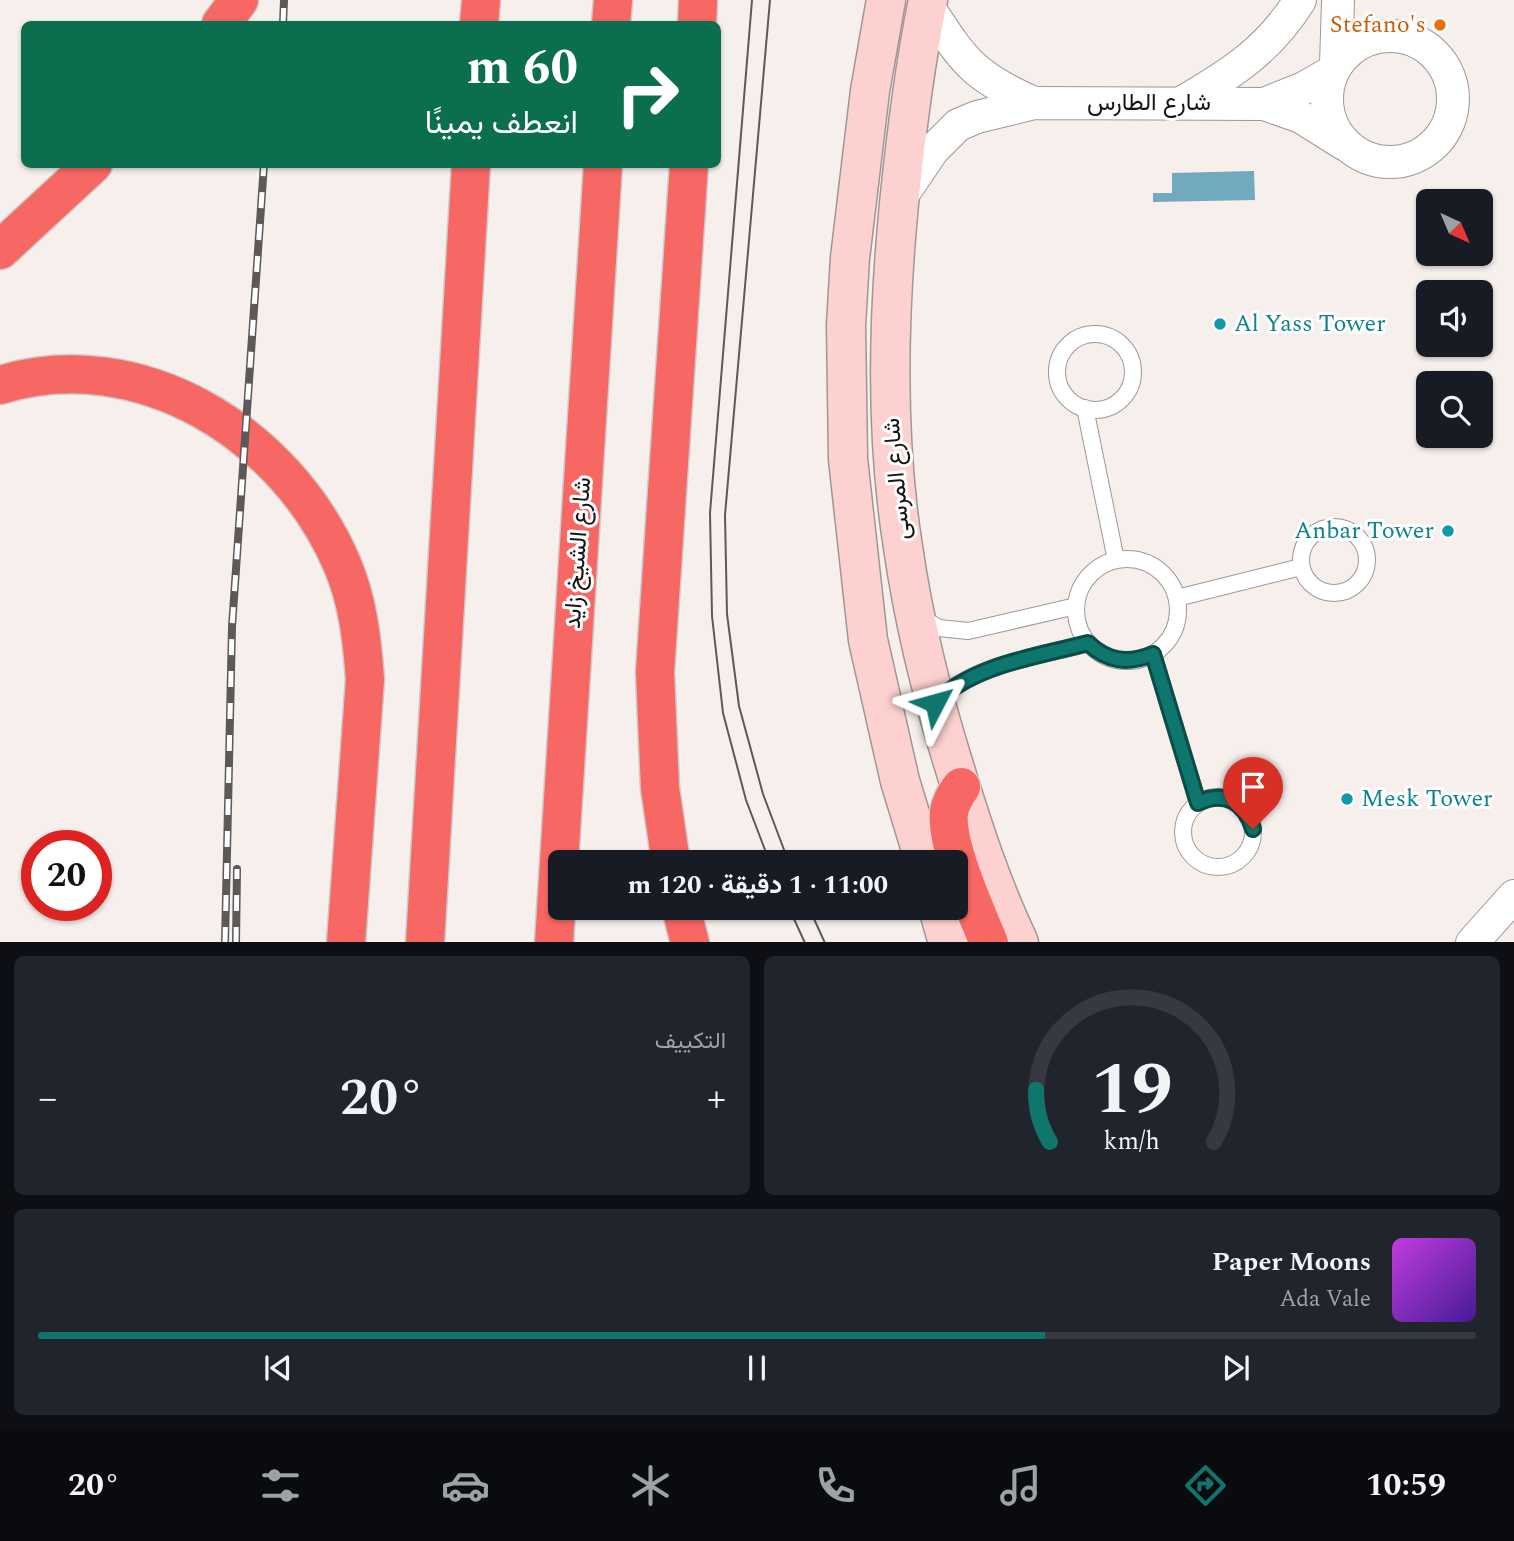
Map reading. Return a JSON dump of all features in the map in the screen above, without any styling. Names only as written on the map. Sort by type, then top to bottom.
[{"type":"highway","points":[[222,21],[239,0]]},
{"type":"highway","points":[[479,21],[481,0]]},
{"type":"highway","points":[[611,21],[613,0]]},
{"type":"highway","points":[[697,21],[698,0]]},
{"type":"highway","points":[[0,250],[89,168]]},
{"type":"highway","points":[[425,942],[471,168]]},
{"type":"highway","name":"شارع الشيخ زايد","points":[[554,942],[603,168]]},
{"type":"highway","points":[[669,850],[660,788],[655,672],[689,168]]},
{"type":"highway","points":[[0,385],[51,375],[87,375],[123,379],[190,403],[255,444],[291,480],[327,532],[344,567],[355,603],[365,679],[346,942]]},
{"type":"highway","points":[[961,787],[952,800],[950,828],[959,862],[989,942]]},
{"type":"highway","points":[[684,920],[690,942]]},
{"type":"main road","name":"شارع المرسى","points":[[886,0],[870,91],[850,258],[846,326],[848,459],[868,639],[900,781],[921,850]]},
{"type":"main road","name":"شارع المرسى","points":[[928,3],[906,130],[892,269],[890,408],[897,504],[914,614],[935,703],[978,845],[1018,942]]},
{"type":"main road","points":[[941,920],[948,942]]},
{"type":"street","points":[[1181,104],[1246,63],[1281,28],[1300,0]]},
{"type":"street","points":[[1339,1],[1390,36]]},
{"type":"street","points":[[1334,69],[1350,50],[1369,40],[1390,36],[1408,38],[1425,46],[1439,59],[1449,75],[1453,92],[1452,112],[1445,130],[1433,146],[1417,157],[1398,162],[1378,162],[1360,156],[1344,144],[1333,128],[1327,110],[1327,91],[1334,69],[1339,1]]},
{"type":"street","name":"شارع الطارس","points":[[928,3],[954,47],[967,63],[1004,90],[1034,103]]},
{"type":"street","name":"شارع الطارس","points":[[1264,104],[1304,88],[1334,69]]},
{"type":"street","name":"شارع الطارس","points":[[899,200],[933,150],[958,125],[976,117],[1034,103],[1264,104],[1301,117],[1344,144]]},
{"type":"street","points":[[1473,942],[1514,896]]},
{"type":"lane","points":[[1094,334],[1106,335],[1126,348],[1131,359],[1132,382],[1119,402],[1108,408],[1085,408],[1074,404],[1060,385],[1059,361],[1072,342],[1094,334]]},
{"type":"lane","points":[[1085,408],[1116,560]]},
{"type":"lane","points":[[1330,526],[1351,531],[1365,548],[1366,569],[1361,579],[1343,592],[1332,593],[1312,585],[1301,567],[1301,556],[1310,536],[1330,526]]},
{"type":"lane","points":[[1116,560],[1147,562],[1161,571],[1171,583],[1177,598],[1178,614],[1174,630],[1166,643],[1153,654],[1138,660],[1122,661],[1106,657],[1088,643],[1076,619],[1080,590],[1088,576],[1100,566],[1116,560]]},
{"type":"lane","points":[[1177,598],[1301,567]]},
{"type":"lane","points":[[914,614],[939,628],[968,631],[1076,606]]},
{"type":"lane","points":[[935,703],[954,686],[976,675],[1088,643]]},
{"type":"lane","points":[[1153,654],[1198,803]]},
{"type":"lane","points":[[1208,798],[1233,800],[1243,807],[1250,817],[1252,841],[1247,853],[1238,861],[1227,867],[1203,864],[1193,858],[1186,848],[1182,836],[1184,823],[1189,812],[1198,803],[1208,798]]},
{"type":"water","points":[[1254,171],[1255,200],[1153,202],[1153,193],[1172,193],[1172,173]]},
{"type":"tram line","points":[[752,0],[710,513],[712,616],[723,713],[746,800],[765,850]]},
{"type":"tram line","points":[[770,0],[725,515],[727,614],[739,706],[763,794],[784,850]]},
{"type":"tram line","points":[[794,920],[805,942]]},
{"type":"tram line","points":[[814,920],[825,942]]},
{"type":"railway","points":[[283,21],[284,0]]},
{"type":"railway","points":[[225,942],[232,627],[264,168]]},
{"type":"railway","points":[[236,942],[237,869]]},
{"type":"place","name":"Stefano's","points":[[1440,25]]},
{"type":"place","name":"Al Yass Tower","points":[[1220,324]]},
{"type":"place","name":"Anbar Tower","points":[[1448,531]]},
{"type":"place","name":"Mesk Tower","points":[[1347,799]]},
{"type":"route","points":[[935,703],[954,686],[976,675],[1088,643],[1106,657],[1122,661],[1138,660],[1153,654],[1198,803],[1208,798],[1233,800],[1243,807],[1250,817],[1253,829]]}]
